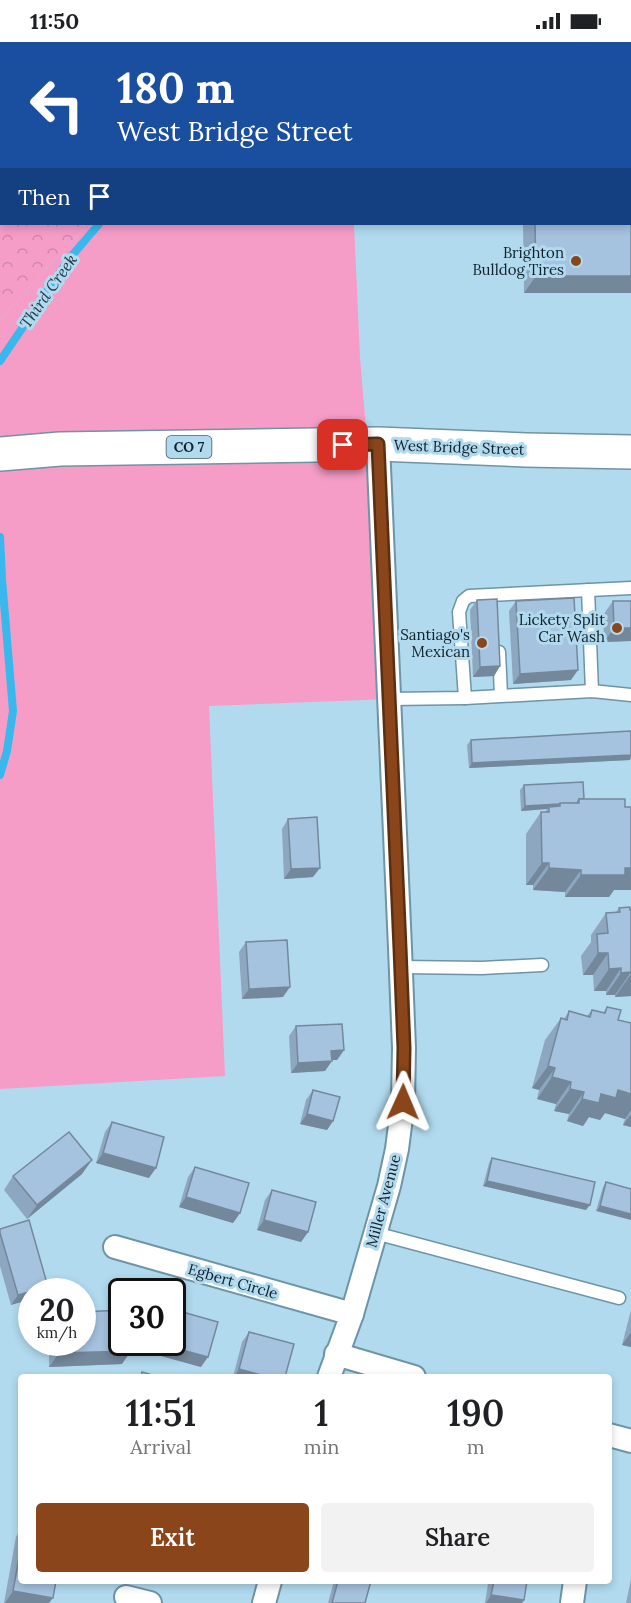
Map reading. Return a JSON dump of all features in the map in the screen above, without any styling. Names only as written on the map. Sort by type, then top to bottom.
[{"type":"main road","name":"West Bridge Street","points":[[0,454],[71,449],[378,444],[631,452]]},
{"type":"street","name":"Miller Avenue","points":[[330,1374],[352,1314],[375,1233],[397,1149],[403,1102],[401,967],[378,444]]},
{"type":"street","name":"Egbert Circle","points":[[115,1248],[352,1314]]},
{"type":"street","points":[[336,1354],[404,1374]]},
{"type":"street","points":[[612,1436],[631,1441]]},
{"type":"street","points":[[264,1603],[269,1584]]},
{"type":"street","points":[[572,1603],[575,1584]]},
{"type":"street","points":[[126,1597],[150,1603]]},
{"type":"lane","points":[[465,698],[459,612],[463,601],[469,596],[631,588]]},
{"type":"lane","points":[[588,590],[592,691]]},
{"type":"lane","points":[[497,608],[505,593]]},
{"type":"lane","points":[[498,640],[501,695]]},
{"type":"lane","points":[[389,699],[465,698],[592,691],[629,695]]},
{"type":"lane","points":[[401,967],[483,968],[542,965]]},
{"type":"lane","points":[[375,1233],[619,1298]]},
{"type":"green space","points":[[0,225],[87,225],[0,319]]},
{"type":"green space","points":[[87,225],[354,225],[360,357],[389,699],[209,706],[225,1076],[0,1089],[0,319]]},
{"type":"building","points":[[535,225],[631,225],[631,276],[536,276]]},
{"type":"building","points":[[574,598],[578,670],[520,674],[516,601]]},
{"type":"building","points":[[497,599],[500,666],[480,667],[477,600]]},
{"type":"building","points":[[613,601],[631,601],[631,628],[614,628]]},
{"type":"building","points":[[631,731],[631,755],[472,763],[471,740]]},
{"type":"building","points":[[583,782],[584,799],[579,799],[577,803],[525,806],[524,785]]},
{"type":"building","points":[[579,799],[625,799],[625,807],[631,807],[631,868],[625,868],[625,875],[581,875],[581,870],[549,868],[549,863],[542,863],[541,812],[549,812],[549,807],[560,806],[560,803],[579,803]]},
{"type":"building","points":[[317,817],[320,868],[291,869],[288,819]]},
{"type":"building","points":[[630,907],[631,972],[621,973],[621,968],[609,969],[608,953],[598,953],[597,934],[608,933],[606,913],[620,912],[619,908]]},
{"type":"building","points":[[287,940],[290,987],[249,989],[246,942]]},
{"type":"building","points":[[607,1007],[621,1010],[618,1020],[631,1023],[631,1094],[618,1090],[616,1098],[601,1094],[599,1103],[582,1099],[584,1092],[570,1089],[571,1082],[552,1077],[555,1068],[548,1066],[561,1018],[567,1020],[569,1011],[590,1017],[592,1010],[605,1013]]},
{"type":"building","points":[[342,1024],[344,1050],[331,1051],[332,1061],[298,1063],[296,1026]]},
{"type":"building","points":[[313,1090],[340,1097],[333,1121],[307,1114]]},
{"type":"building","points":[[112,1122],[164,1137],[156,1168],[103,1153]]},
{"type":"building","points":[[69,1132],[92,1160],[37,1205],[13,1176]]},
{"type":"building","points":[[492,1158],[595,1182],[590,1205],[487,1181]]},
{"type":"building","points":[[195,1167],[249,1183],[240,1213],[186,1197]]},
{"type":"building","points":[[606,1182],[631,1189],[631,1214],[600,1206]]},
{"type":"building","points":[[272,1190],[316,1202],[308,1232],[264,1220]]},
{"type":"building","points":[[29,1220],[45,1278],[18,1278],[18,1295],[0,1233],[0,1229]]},
{"type":"building","points":[[96,1311],[108,1311],[108,1352],[96,1352]]},
{"type":"building","points":[[186,1313],[218,1322],[208,1357],[186,1351]]},
{"type":"building","points":[[249,1332],[294,1344],[286,1374],[257,1374],[239,1369]]},
{"type":"building","points":[[18,1564],[18,1584],[55,1584],[53,1598],[13,1591]]},
{"type":"building","points":[[337,1584],[370,1584],[365,1603],[332,1603]]},
{"type":"building","points":[[493,1584],[527,1584],[524,1600],[491,1595]]},
{"type":"waterway","name":"Third Creek","points":[[0,361],[69,259],[98,225]]},
{"type":"waterway","name":"Third Creek","points":[[0,537],[13,711],[7,751],[0,775]]},
{"type":"place","name":"Brighton Bulldog Tires","points":[[576,261]]},
{"type":"place","name":"Lickety Split Car Wash","points":[[617,628]]},
{"type":"place","name":"Santiago's Mexican","points":[[482,643]]},
{"type":"route","points":[[343,445],[378,444],[404,1048],[403,1102]]}]
